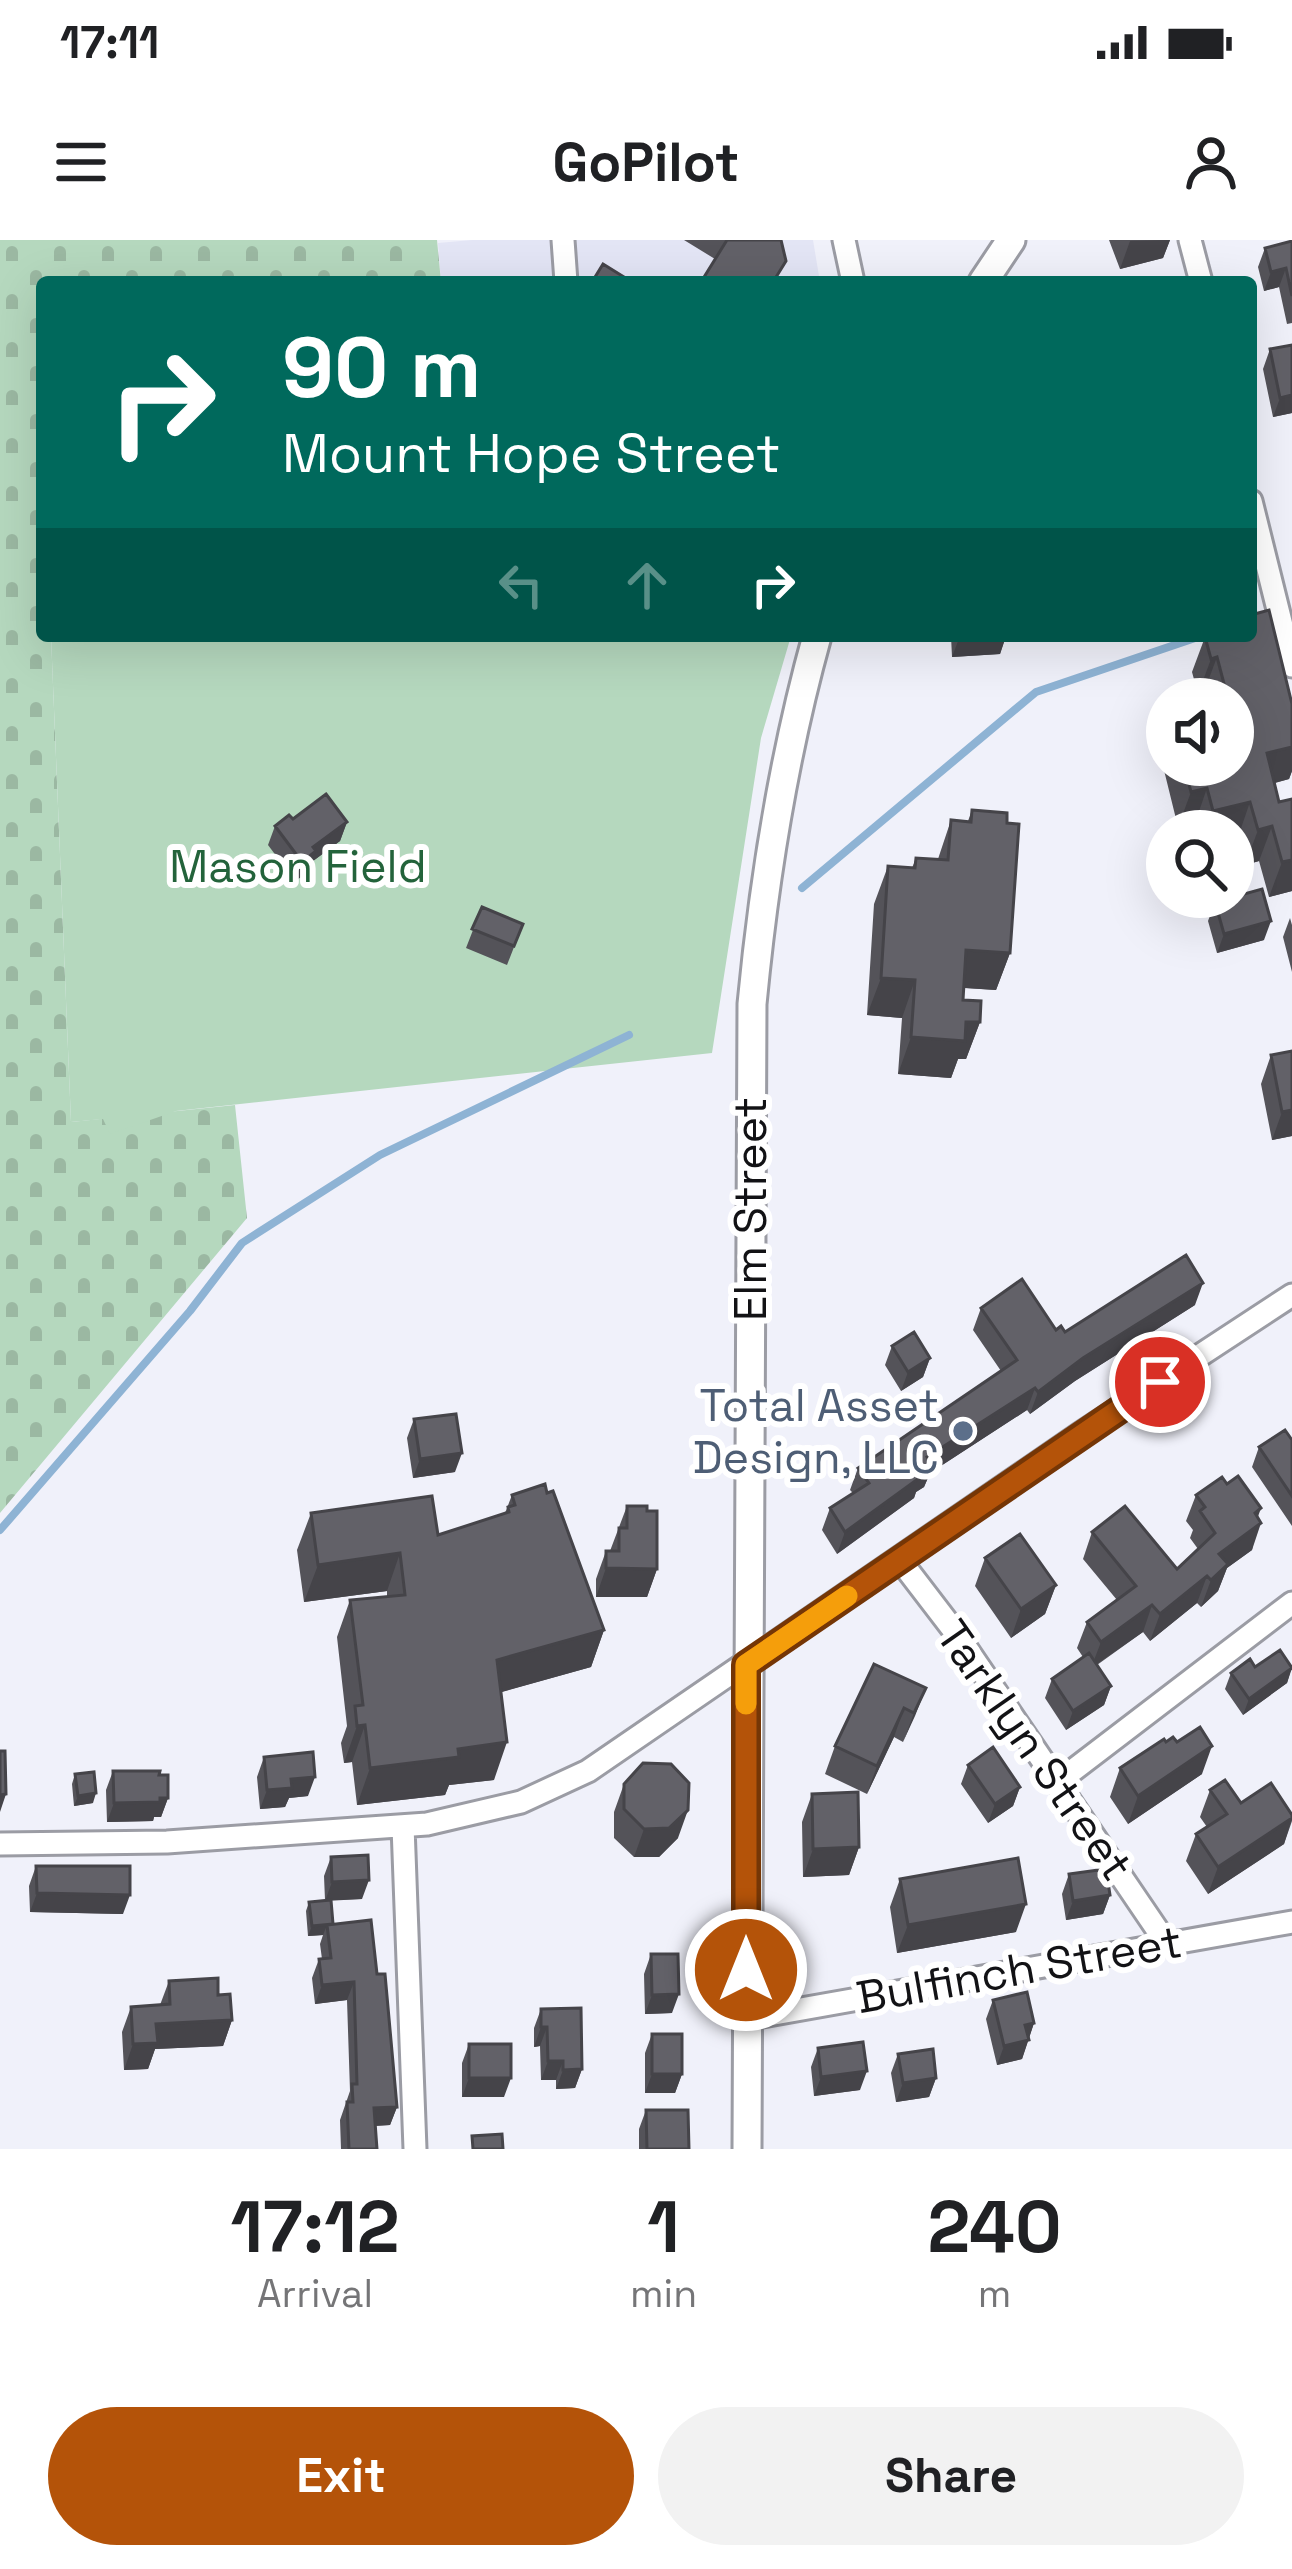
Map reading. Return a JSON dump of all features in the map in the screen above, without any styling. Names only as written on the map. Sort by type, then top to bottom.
[{"type":"main road","points":[[986,276],[1011,240]]},
{"type":"main road","name":"Elm Street","points":[[747,2149],[752,1004],[766,867],[791,730],[815,642]]},
{"type":"street","points":[[563,240],[566,276]]},
{"type":"street","points":[[844,240],[852,276]]},
{"type":"street","points":[[1190,240],[1199,276]]},
{"type":"street","points":[[1257,525],[1292,666]]},
{"type":"street","points":[[0,1844],[167,1842],[403,1826],[520,1802],[588,1771],[1292,1295]]},
{"type":"street","name":"Tarklyn Street","points":[[898,1559],[958,1636],[1167,1944]]},
{"type":"street","points":[[1059,1781],[1292,1604]]},
{"type":"street","points":[[403,1826],[416,2149]]},
{"type":"street","name":"Bulfinch Street","points":[[746,2019],[1292,1922]]},
{"type":"shaded area","points":[[813,240],[819,276],[441,276],[438,243]]},
{"type":"green space","points":[[0,240],[437,240],[440,276],[36,276],[36,642],[51,642],[71,1122],[235,1105],[247,1218],[0,1513]]},
{"type":"green space","name":"Mason Field","points":[[51,642],[789,642],[761,738],[712,1053],[176,1111],[110,1134],[103,1119],[71,1122]]},
{"type":"building","points":[[727,240],[781,240],[786,261],[777,276],[705,276]]},
{"type":"building","points":[[1292,241],[1292,296],[1286,268],[1271,272],[1265,248]]},
{"type":"building","points":[[603,264],[622,276],[596,276]]},
{"type":"building","points":[[1292,345],[1292,395],[1280,398],[1270,349]]},
{"type":"building","points":[[1269,610],[1292,704],[1292,747],[1267,753],[1279,802],[1292,799],[1292,860],[1282,862],[1272,826],[1258,830],[1250,802],[1213,810],[1207,788],[1191,792],[1189,786],[1254,786],[1254,678],[1222,678],[1206,642],[1257,642],[1257,613]]},
{"type":"building","points":[[326,794],[347,822],[313,847],[316,851],[302,862],[275,826],[289,815],[293,819]]},
{"type":"building","points":[[972,810],[1007,813],[1007,823],[1019,824],[1010,953],[966,950],[963,1000],[981,1001],[980,1022],[966,1022],[965,1041],[911,1037],[915,980],[881,978],[888,866],[915,868],[916,858],[948,860],[951,820],[971,822]]},
{"type":"building","points":[[1262,889],[1271,921],[1224,934],[1220,918],[1254,918],[1254,891]]},
{"type":"building","points":[[482,907],[523,924],[514,946],[472,929]]},
{"type":"building","points":[[1292,1051],[1292,1110],[1282,1112],[1271,1055]]},
{"type":"building","points":[[1186,1255],[1203,1283],[1038,1392],[1035,1388],[927,1457],[932,1465],[922,1476],[845,1532],[830,1508],[869,1483],[858,1468],[1017,1360],[981,1308],[1022,1279],[1056,1330],[1061,1326],[1065,1332]]},
{"type":"building","points":[[914,1332],[930,1358],[908,1372],[892,1346]]},
{"type":"building","points":[[456,1414],[462,1453],[420,1459],[414,1419]]},
{"type":"building","points":[[1285,1430],[1292,1440],[1292,1496],[1259,1447]]},
{"type":"building","points":[[1238,1476],[1261,1508],[1255,1513],[1261,1523],[1219,1554],[1228,1564],[1160,1614],[1152,1605],[1101,1642],[1087,1622],[1136,1586],[1092,1532],[1125,1506],[1177,1569],[1215,1533],[1196,1495],[1222,1477],[1227,1484]]},
{"type":"building","points":[[545,1484],[547,1493],[553,1491],[604,1630],[497,1660],[507,1742],[458,1749],[459,1757],[370,1768],[365,1725],[357,1726],[355,1706],[363,1705],[350,1600],[405,1595],[400,1553],[318,1565],[311,1513],[432,1496],[438,1535],[509,1512],[508,1507],[515,1505],[512,1495]]},
{"type":"building","points":[[627,1506],[657,1511],[657,1569],[606,1568],[606,1551],[619,1551],[619,1528],[627,1528]]},
{"type":"building","points":[[1020,1534],[1056,1585],[1021,1609],[985,1558]]},
{"type":"building","points":[[1280,1650],[1292,1668],[1249,1699],[1231,1673],[1250,1659],[1255,1667]]},
{"type":"building","points":[[1089,1653],[1111,1686],[1073,1711],[1052,1679]]},
{"type":"building","points":[[874,1664],[926,1688],[914,1713],[904,1708],[877,1766],[835,1746]]},
{"type":"building","points":[[1200,1727],[1212,1746],[1138,1796],[1120,1768],[1164,1739],[1173,1737],[1177,1742]]},
{"type":"building","points":[[993,1747],[1020,1787],[995,1804],[968,1765]]},
{"type":"building","points":[[0,1751],[5,1751],[6,1794],[0,1795]]},
{"type":"building","points":[[313,1752],[315,1777],[291,1779],[292,1788],[267,1790],[264,1757]]},
{"type":"building","points":[[643,1763],[671,1764],[689,1783],[688,1810],[669,1828],[644,1829],[624,1809],[624,1784]]},
{"type":"building","points":[[113,1771],[160,1771],[159,1775],[168,1775],[168,1798],[114,1803]]},
{"type":"building","points":[[94,1772],[96,1793],[78,1796],[75,1774]]},
{"type":"building","points":[[1225,1780],[1241,1803],[1271,1783],[1292,1818],[1218,1867],[1196,1834],[1227,1814],[1210,1790]]},
{"type":"building","points":[[858,1792],[859,1847],[813,1849],[812,1794]]},
{"type":"building","points":[[368,1855],[369,1880],[332,1882],[331,1857]]},
{"type":"building","points":[[1018,1858],[1026,1904],[908,1925],[900,1879]]},
{"type":"building","points":[[36,1866],[130,1866],[130,1895],[37,1893]]},
{"type":"building","points":[[1106,1869],[1110,1895],[1073,1901],[1069,1874]]},
{"type":"building","points":[[331,1900],[333,1924],[312,1926],[309,1902]]},
{"type":"building","points":[[371,1920],[377,1974],[385,1974],[397,2107],[374,2108],[377,2149],[349,2149],[347,2102],[353,2102],[352,2084],[357,2084],[354,1982],[322,1985],[319,1959],[331,1958],[327,1925]]},
{"type":"building","points":[[651,1954],[678,1954],[679,1994],[652,1995]]},
{"type":"building","points":[[218,1978],[218,1995],[230,1994],[232,2020],[156,2024],[158,2043],[133,2044],[131,2007],[170,2004],[169,1981]]},
{"type":"building","points":[[1027,1992],[1034,2023],[1025,2025],[1029,2040],[1004,2046],[993,2000]]},
{"type":"building","points":[[581,2008],[582,2069],[563,2070],[563,2061],[548,2061],[541,2009]]},
{"type":"building","points":[[652,2034],[682,2034],[682,2074],[652,2074]]},
{"type":"building","points":[[863,2042],[867,2071],[821,2077],[818,2048]]},
{"type":"building","points":[[469,2044],[511,2044],[511,2078],[469,2078]]},
{"type":"building","points":[[933,2049],[936,2078],[903,2083],[898,2054]]},
{"type":"building","points":[[646,2110],[688,2110],[689,2149],[647,2149]]},
{"type":"building","points":[[502,2134],[503,2149],[473,2149],[472,2136]]},
{"type":"waterway","points":[[802,888],[1036,692],[1183,642]]},
{"type":"waterway","points":[[0,1530],[190,1311],[242,1243],[380,1155],[629,1035]]},
{"type":"slow traffic","points":[[746,1704],[746,1665],[847,1596]]},
{"type":"place","name":"Total Asset Design, LLC","points":[[963,1431]]},
{"type":"route","points":[[746,1970],[746,1665],[1160,1382]]}]
